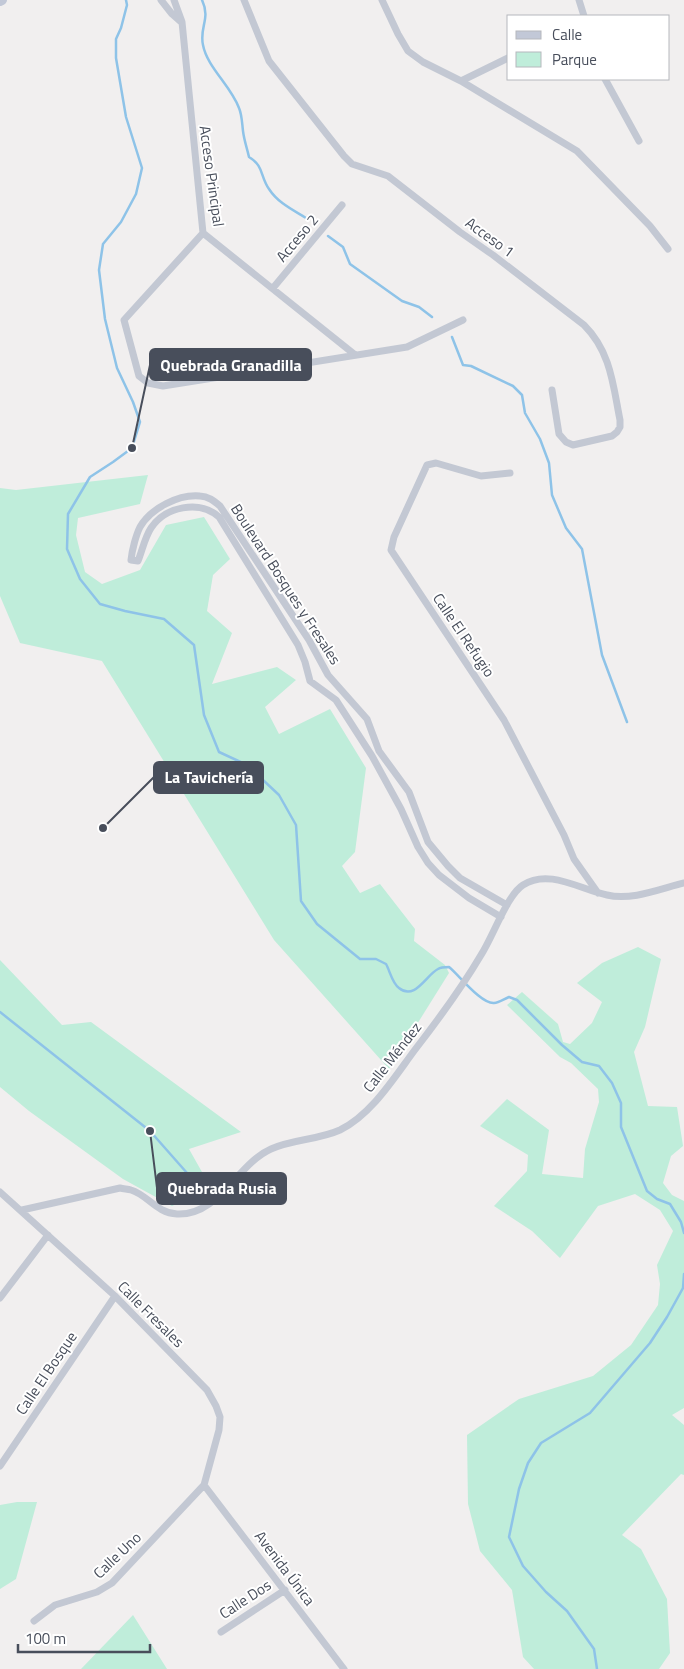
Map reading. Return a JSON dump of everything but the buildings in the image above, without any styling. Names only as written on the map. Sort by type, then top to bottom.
[{"type":"street","points":[[162,0],[172,14],[182,22]]},
{"type":"street","name":"Acceso Principal","points":[[174,0],[182,22],[203,233],[354,354]]},
{"type":"street","name":"Acceso 1","points":[[244,0],[269,61],[352,164],[388,176],[460,232],[494,255],[595,335],[607,358],[620,420],[618,432],[612,436],[573,446],[566,442],[559,434],[552,390]]},
{"type":"street","points":[[382,0],[408,51],[423,62],[461,81],[577,151],[650,226],[668,249]]},
{"type":"street","points":[[580,0],[584,15]]},
{"type":"street","points":[[461,81],[507,58]]},
{"type":"street","points":[[606,80],[639,141]]},
{"type":"street","name":"Acceso 2","points":[[272,288],[342,205]]},
{"type":"street","points":[[203,233],[124,320],[139,376],[148,383],[163,386],[407,347],[463,320]]},
{"type":"street","name":"Calle El Refugio","points":[[510,473],[488,476],[473,475],[436,463],[430,464],[425,468],[394,537],[391,550],[504,720],[574,858],[598,893]]},
{"type":"street","name":"Boulevard Bosques y Fresales","points":[[501,917],[469,898],[439,875],[428,863],[372,756],[336,700],[312,683],[298,645],[219,517],[213,511],[198,507],[183,508],[166,514],[149,531],[138,561],[131,560],[140,527],[155,512],[176,500],[190,496],[206,497],[220,506],[308,640],[328,675],[367,719],[380,751],[409,792],[428,842],[460,878],[507,905]]},
{"type":"street","name":"Calle Méndez","points":[[22,1210],[120,1188],[133,1190],[159,1209],[176,1214],[198,1211],[213,1200],[247,1166],[267,1151],[290,1142],[330,1134],[345,1127],[379,1099],[455,997],[484,951],[507,905],[518,888],[532,880],[564,881],[598,893],[617,897],[630,896],[684,883]]},
{"type":"street","name":"Calle Fresales","points":[[0,1192],[115,1296],[207,1390],[220,1417],[219,1430],[204,1485]]},
{"type":"street","points":[[0,1298],[48,1235]]},
{"type":"street","name":"Calle El Bosque","points":[[0,1466],[115,1296]]},
{"type":"street","name":"Avenida Única","points":[[204,1485],[344,1669]]},
{"type":"street","name":"Calle Uno","points":[[34,1621],[55,1605],[97,1592],[112,1583],[204,1485]]},
{"type":"street","name":"Calle Dos","points":[[221,1632],[285,1590]]},
{"type":"green space","points":[[148,475],[140,504],[78,518],[76,535],[85,572],[102,584],[140,570],[166,525],[204,517],[230,559],[213,575],[207,611],[232,633],[212,684],[277,667],[296,680],[265,707],[279,734],[330,709],[366,768],[355,852],[342,866],[360,893],[380,884],[415,929],[414,941],[445,965],[449,973],[389,1069],[274,940],[102,661],[20,643],[0,596],[0,488],[16,490]]},
{"type":"green space","points":[[638,947],[661,959],[645,1027],[634,1052],[648,1106],[677,1107],[683,1146],[671,1156],[663,1183],[672,1195],[684,1201],[684,1408],[672,1415],[684,1425],[684,1475],[681,1474],[622,1535],[641,1549],[667,1599],[670,1653],[659,1669],[534,1669],[523,1657],[512,1590],[480,1551],[468,1504],[467,1435],[519,1399],[593,1376],[631,1345],[658,1305],[660,1284],[657,1265],[673,1231],[660,1210],[635,1194],[598,1206],[560,1258],[532,1231],[494,1206],[527,1171],[528,1155],[480,1126],[507,1099],[549,1130],[542,1174],[583,1178],[585,1149],[599,1102],[598,1089],[571,1063],[560,1057],[507,1005],[522,992],[558,1024],[563,1042],[570,1044],[592,1023],[602,1002],[577,983],[602,963]]},
{"type":"green space","points":[[0,960],[62,1025],[91,1022],[241,1132],[189,1149],[211,1188],[172,1206],[123,1179],[29,1111],[0,1087]]},
{"type":"green space","points":[[17,1502],[37,1502],[16,1579],[0,1589],[0,1505]]},
{"type":"green space","points":[[133,1615],[167,1669],[81,1669]]},
{"type":"waterway","points":[[126,0],[127,5],[116,39],[116,58],[126,117],[142,168],[136,194],[121,222],[103,244],[99,270],[105,319],[117,368],[140,422],[132,448],[90,477],[68,514],[67,549],[80,579],[100,604],[164,619],[194,645],[204,715],[219,752],[247,765],[279,795],[296,825],[301,901],[317,924],[360,959],[376,959],[386,964],[395,983],[405,991],[410,991],[420,986],[439,968],[449,967],[477,994],[489,1002],[496,1003],[509,997],[517,1000],[562,1045],[582,1062],[599,1066],[612,1083],[621,1103],[621,1127],[647,1191],[657,1199],[670,1204],[681,1222],[684,1233]]},
{"type":"waterway","points":[[202,0],[205,13],[202,33],[205,53],[231,92],[239,108],[249,157],[260,168],[266,184],[273,194],[286,206],[306,218]]},
{"type":"waterway","points":[[328,236],[343,247],[350,264],[402,301],[419,307],[432,317]]},
{"type":"waterway","points":[[452,337],[463,365],[471,366],[513,386],[522,395],[525,413],[540,439],[549,463],[552,495],[566,528],[582,549],[602,655],[627,722]]},
{"type":"waterway","points":[[0,1012],[150,1131],[202,1190]]},
{"type":"waterway","points":[[597,1669],[594,1649],[567,1611],[546,1592],[523,1566],[509,1537],[519,1489],[528,1463],[541,1443],[590,1413],[650,1343],[683,1288],[684,1274]]},
{"type":"place","name":"Quebrada Granadilla","points":[[132,448]]},
{"type":"place","name":"La Tavichería","points":[[103,828]]},
{"type":"place","name":"Quebrada Rusia","points":[[150,1131]]}]
